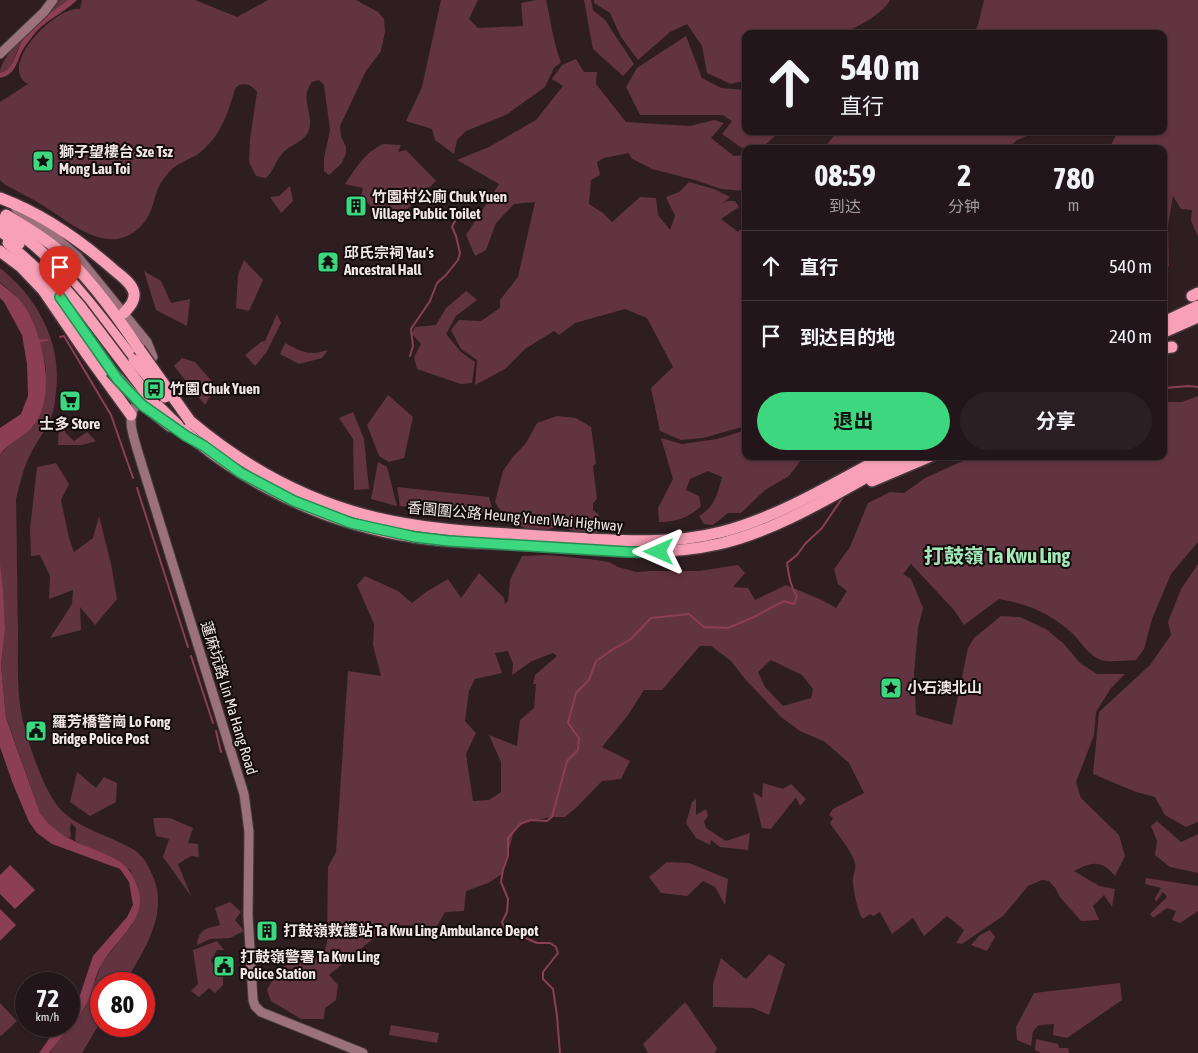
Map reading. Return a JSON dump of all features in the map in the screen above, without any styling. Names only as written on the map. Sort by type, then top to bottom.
[{"type":"highway","points":[[3,209],[24,208],[89,248],[130,285],[133,290],[134,299],[124,313]]},
{"type":"highway","points":[[3,209],[53,246],[84,277],[122,324],[190,421]]},
{"type":"highway","name":"香園圍公路 Heung Yuen Wai Highway","points":[[3,209],[32,242],[56,264],[84,296],[145,375],[190,421],[242,460],[296,490],[335,506],[364,515],[430,528],[628,541],[670,540],[707,535],[736,528],[765,517],[797,503],[878,460]]},
{"type":"highway","name":"香園圍公路 Heung Yuen Wai Highway","points":[[0,231],[47,268],[80,306],[152,400],[204,446],[229,465],[262,485],[314,510],[367,527],[433,539],[628,552],[674,551],[704,547],[740,538],[774,526],[898,460]]},
{"type":"highway","points":[[4,247],[39,271],[54,288],[111,371],[142,405],[186,436],[204,446]]},
{"type":"highway","points":[[4,247],[39,286],[133,411]]},
{"type":"highway","points":[[1167,321],[1198,306]]},
{"type":"highway","points":[[1167,331],[1198,317]]},
{"type":"highway","points":[[797,503],[862,460]]},
{"type":"highway","points":[[815,504],[921,460]]},
{"type":"street","points":[[0,54],[44,12],[53,0]]},
{"type":"street","points":[[3,209],[47,230],[68,248],[124,313],[148,344],[153,357]]},
{"type":"street","name":"蓮麻坑路 Lin Ma Hang Road","points":[[133,411],[131,427],[137,449],[244,794],[249,832],[248,915],[252,992],[255,1006],[261,1012],[363,1053]]},
{"type":"shaded area","points":[[60,0],[68,0],[28,33],[20,43],[9,68],[0,73],[7,55],[15,45]]},
{"type":"shaded area","points":[[68,0],[77,0],[37,31],[23,49],[11,72],[5,77],[0,78],[0,73],[12,64],[23,39],[33,27]]},
{"type":"shaded area","points":[[82,0],[195,0],[237,17],[268,0],[356,0],[378,12],[384,19],[385,32],[381,51],[366,71],[340,126],[341,136],[346,147],[346,154],[341,164],[329,175],[324,171],[324,158],[330,130],[324,85],[319,80],[312,82],[308,88],[309,130],[302,139],[283,153],[266,178],[256,176],[249,162],[250,139],[257,92],[251,86],[244,84],[239,85],[235,89],[218,133],[206,148],[169,172],[159,187],[148,216],[139,228],[127,236],[115,239],[102,238],[90,234],[4,184],[0,180],[0,102],[28,84],[22,80],[19,70],[21,58],[28,46],[48,24],[59,16],[71,10],[80,9]]},
{"type":"shaded area","points":[[441,0],[478,0],[469,19],[478,28],[523,26],[521,3],[546,0],[561,62],[554,68],[545,87],[506,115],[466,131],[457,140],[454,154],[435,140],[432,129],[406,121],[422,87]]},
{"type":"shaded area","points":[[584,0],[591,0],[593,10],[605,20],[634,64],[623,76],[593,49]]},
{"type":"shaded area","points":[[594,0],[890,0],[881,11],[849,30],[742,30],[742,81],[731,84],[707,73],[702,46],[687,24],[670,32],[638,60],[621,37],[610,13],[594,3]]},
{"type":"shaded area","points":[[984,0],[1198,0],[1198,236],[1191,221],[1192,210],[1181,209],[1173,196],[1168,225],[1169,266],[1167,268],[1167,145],[1111,145],[1116,135],[1167,135],[1167,30],[976,30]]},
{"type":"shaded area","points":[[686,36],[702,78],[721,88],[742,90],[742,135],[776,135],[766,144],[742,145],[742,148],[722,134],[732,121],[723,115],[640,115],[626,87],[637,68]]},
{"type":"shaded area","points":[[576,59],[584,72],[597,72],[596,84],[626,122],[690,126],[714,120],[724,123],[711,138],[734,156],[742,155],[742,191],[721,189],[652,169],[631,158],[629,153],[604,158],[597,162],[600,175],[591,180],[589,204],[603,213],[612,222],[640,197],[656,198],[658,215],[670,230],[675,216],[666,197],[679,192],[689,182],[714,189],[730,197],[722,204],[727,201],[735,201],[739,207],[721,219],[738,232],[742,228],[742,427],[703,438],[681,440],[660,431],[651,388],[673,367],[647,318],[625,309],[575,323],[559,335],[554,331],[525,349],[505,369],[475,385],[477,360],[461,349],[451,330],[459,320],[481,321],[500,308],[500,300],[518,277],[535,202],[514,204],[496,223],[486,250],[475,256],[466,235],[499,184],[457,160],[489,147],[536,120],[563,86],[552,79],[562,65]]},
{"type":"shaded area","points":[[835,135],[1028,135],[1011,145],[826,145]]},
{"type":"shaded area","points":[[383,144],[401,145],[398,152],[406,150],[436,181],[404,212],[397,209],[383,219],[361,196],[363,188],[345,184],[366,156]]},
{"type":"shaded area","points":[[290,186],[293,201],[281,213],[270,197],[279,196]]},
{"type":"shaded area","points":[[244,260],[263,280],[249,311],[236,308],[238,275]]},
{"type":"shaded area","points":[[0,268],[26,293],[36,307],[51,339],[57,374],[55,404],[51,417],[28,460],[16,499],[18,681],[22,717],[31,750],[56,804],[77,823],[133,849],[145,861],[151,872],[156,887],[157,916],[147,944],[131,972],[99,972],[102,963],[132,925],[138,888],[130,870],[121,863],[75,841],[76,828],[71,823],[71,836],[69,838],[57,831],[43,817],[6,717],[1,665],[5,629],[0,572],[0,455],[10,444],[34,426],[46,369],[38,336],[15,295],[0,282]]},
{"type":"shaded area","points":[[144,271],[161,281],[171,303],[190,299],[187,326],[156,310]]},
{"type":"shaded area","points":[[0,283],[20,300],[31,319],[42,349],[46,382],[45,398],[41,413],[34,425],[3,450],[0,455],[0,428],[21,414],[28,396],[27,364],[22,335],[0,298]]},
{"type":"shaded area","points":[[466,291],[477,300],[456,316],[446,334],[461,352],[475,362],[472,383],[461,384],[417,369],[414,357],[421,344],[412,334],[415,327],[436,325],[446,308]]},
{"type":"shaded area","points":[[277,314],[281,323],[266,353],[255,366],[245,355],[265,341]]},
{"type":"shaded area","points":[[285,343],[310,353],[328,350],[322,358],[299,364],[280,354]]},
{"type":"shaded area","points":[[182,358],[195,362],[216,386],[205,405],[174,366]]},
{"type":"shaded area","points":[[388,395],[413,417],[404,458],[389,462],[379,456],[367,425]]},
{"type":"shaded area","points":[[1198,396],[1198,542],[1171,574],[1152,619],[1144,649],[1136,660],[1105,661],[1096,658],[1088,652],[1072,633],[1055,620],[1038,610],[1010,601],[999,599],[964,625],[954,610],[911,564],[903,574],[911,579],[923,608],[918,628],[914,673],[916,715],[952,725],[968,648],[974,638],[1001,616],[1020,617],[1046,629],[1064,644],[1080,663],[1097,674],[1125,674],[1111,688],[1096,712],[1094,735],[1076,782],[1081,798],[1119,835],[1125,856],[1115,876],[1105,867],[1096,864],[1091,864],[1074,871],[1099,886],[1115,889],[1112,907],[1104,895],[1093,906],[1099,920],[1081,921],[1059,896],[1049,881],[1042,880],[1028,886],[1003,916],[962,944],[956,943],[964,930],[947,916],[924,936],[913,918],[892,934],[880,912],[873,916],[870,914],[863,919],[857,906],[853,887],[855,863],[848,848],[830,823],[833,818],[829,815],[833,809],[864,793],[849,763],[825,742],[800,731],[781,717],[745,679],[731,661],[711,646],[700,646],[662,690],[644,690],[628,715],[602,747],[630,761],[621,779],[602,781],[565,817],[552,817],[525,822],[514,831],[502,874],[488,883],[466,891],[464,911],[445,912],[437,926],[398,925],[374,938],[329,975],[338,985],[336,1000],[325,1008],[324,1019],[301,1019],[271,1001],[267,990],[279,968],[313,955],[320,962],[327,943],[328,867],[336,852],[348,671],[381,676],[373,645],[374,624],[357,585],[365,576],[398,591],[412,603],[448,579],[461,598],[479,573],[504,598],[505,604],[508,601],[510,580],[522,556],[549,555],[597,560],[609,562],[618,567],[636,572],[699,571],[738,565],[745,573],[733,587],[748,588],[755,600],[786,585],[836,608],[847,591],[838,584],[834,569],[850,547],[868,503],[890,492],[904,493],[925,478],[965,460],[1167,460],[1167,402],[1182,402]],"holes":[[[508,651],[513,664],[512,675],[532,661],[553,653],[557,656],[535,675],[533,684],[536,684],[534,708],[520,720],[517,746],[489,735],[501,762],[501,792],[489,800],[473,801],[466,754],[476,733],[465,721],[469,691],[475,679],[502,673],[495,653]],[[771,660],[802,675],[813,689],[811,698],[783,706],[765,687],[758,672]]]},
{"type":"shaded area","points":[[353,412],[364,439],[369,489],[354,490],[353,439],[339,418]]},
{"type":"shaded area","points":[[557,416],[576,418],[591,427],[596,463],[593,466],[597,499],[593,503],[593,510],[599,515],[594,528],[601,535],[574,531],[563,527],[535,530],[521,526],[509,519],[495,502],[503,471],[526,443],[537,423]]},
{"type":"shaded area","points":[[65,422],[65,432],[74,441],[87,432],[96,441],[82,445],[58,445],[59,427]]},
{"type":"shaded area","points":[[742,431],[742,460],[801,460],[789,476],[765,490],[741,513],[728,513],[713,525],[704,524],[699,516],[712,504],[722,477],[708,471],[690,479],[686,490],[699,496],[701,506],[692,514],[682,518],[659,522],[658,508],[673,479],[661,438],[682,444],[717,439]]},
{"type":"shaded area","points":[[378,462],[387,467],[397,506],[371,499]]},
{"type":"shaded area","points":[[56,463],[69,484],[61,500],[74,552],[93,538],[99,516],[111,564],[117,599],[95,625],[80,607],[81,630],[50,638],[72,604],[73,590],[49,599],[50,576],[40,555],[31,556],[30,529],[37,467]]},
{"type":"shaded area","points":[[397,487],[489,497],[495,517],[400,506]]},
{"type":"shaded area","points":[[0,564],[5,629],[1,665],[6,718],[40,813],[67,837],[123,864],[133,877],[140,895],[139,906],[131,926],[98,972],[90,972],[90,997],[80,1014],[80,995],[93,956],[127,917],[133,905],[129,882],[120,869],[52,844],[37,833],[29,822],[0,747]]},
{"type":"shaded area","points":[[1198,564],[1198,822],[1186,827],[1165,815],[1155,797],[1136,792],[1093,774],[1099,712],[1150,665],[1171,635],[1168,622],[1181,589]]},
{"type":"shaded area","points":[[77,772],[96,788],[104,777],[117,783],[116,802],[90,816],[70,802]]},
{"type":"shaded area","points":[[763,783],[783,789],[791,784],[806,799],[800,806],[796,797],[771,829],[762,828],[753,792],[762,798]]},
{"type":"shaded area","points":[[696,799],[696,815],[706,809],[708,816],[704,821],[706,828],[726,841],[750,833],[748,850],[720,847],[711,840],[710,845],[696,838],[686,823],[692,802]]},
{"type":"shaded area","points":[[153,818],[170,818],[193,828],[188,843],[198,844],[199,857],[191,856],[178,864],[191,896],[163,857],[169,839],[156,836]]},
{"type":"shaded area","points":[[1157,821],[1181,842],[1198,834],[1198,873],[1170,867],[1155,855],[1157,841],[1151,826]]},
{"type":"shaded area","points":[[667,862],[689,863],[728,879],[725,905],[715,887],[703,881],[687,896],[661,893],[649,877]]},
{"type":"shaded area","points":[[10,865],[35,890],[15,909],[0,894],[0,875]]},
{"type":"shaded area","points":[[1146,878],[1198,886],[1198,911],[1180,923],[1172,920],[1176,911],[1167,908],[1153,918],[1150,914],[1167,897],[1163,892],[1156,902],[1155,898],[1161,888],[1145,884]]},
{"type":"shaded area","points":[[230,902],[241,912],[235,920],[244,931],[230,938],[210,939],[197,945],[201,932],[220,925],[215,908]]},
{"type":"shaded area","points":[[0,909],[16,925],[0,941]]},
{"type":"shaded area","points":[[990,930],[995,937],[987,951],[971,945],[980,935]]},
{"type":"shaded area","points":[[217,941],[224,950],[217,950],[211,960],[215,969],[214,973],[223,974],[223,985],[215,993],[209,988],[199,997],[191,991],[198,984],[193,950]]},
{"type":"shaded area","points":[[769,954],[785,964],[769,1015],[753,1008],[713,1007],[713,984],[721,958],[746,979]]},
{"type":"shaded area","points":[[1120,983],[1122,1000],[1067,1038],[1053,1035],[1054,1024],[1039,1025],[1033,1031],[1031,1046],[1017,1040],[1016,1027],[1034,993]]},
{"type":"shaded area","points":[[90,994],[92,1037],[82,1053],[50,1053],[60,1037],[80,1037],[80,1013],[85,1007]]},
{"type":"shaded area","points":[[685,1002],[717,1048],[715,1053],[648,1053],[643,1044]]},
{"type":"shaded area","points":[[0,1003],[15,1019],[15,1023],[0,1035]]},
{"type":"shaded area","points":[[391,1025],[439,1033],[437,1043],[389,1035]]},
{"type":"shaded area","points":[[50,1037],[61,1037],[49,1053],[39,1053]]},
{"type":"shaded area","points":[[1036,1039],[1058,1044],[1059,1048],[1068,1048],[1069,1053],[1041,1053],[1035,1050]]},
{"type":"waterway","points":[[410,356],[413,346],[411,329],[430,301],[437,283],[458,260],[460,253],[452,227],[456,219]]},
{"type":"waterway","points":[[60,337],[64,336],[111,415],[133,478]]},
{"type":"waterway","points":[[37,341],[47,340]]},
{"type":"waterway","points":[[1167,388],[1198,387]]},
{"type":"waterway","points":[[137,488],[188,647]]},
{"type":"waterway","points":[[560,1053],[553,989],[543,979],[543,972],[558,953],[556,947],[550,943],[537,943],[505,929],[502,922],[507,912],[508,899],[501,882],[508,856],[508,838],[520,824],[531,820],[547,821],[552,817],[567,761],[578,750],[579,738],[568,723],[576,693],[589,680],[596,661],[631,639],[651,618],[689,614],[704,627],[728,628],[784,601],[794,604],[797,596],[791,585],[787,563],[822,528],[845,494]]},
{"type":"waterway","points":[[191,656],[213,723]]},
{"type":"waterway","points":[[216,731],[221,752]]},
{"type":"place","name":"獅子望樓台 Sze Tsz Mong Lau Toi","points":[[43,161]]},
{"type":"place","name":"竹園村公廁 Chuk Yuen Village Public Toilet","points":[[356,206]]},
{"type":"place","name":"邱氏宗祠 Yau's Ancestral Hall","points":[[328,262]]},
{"type":"place","name":"竹園 Chuk Yuen","points":[[154,389]]},
{"type":"place","name":"士多 Store","points":[[70,401]]},
{"type":"place","name":"小石澳北山","points":[[891,688]]},
{"type":"place","name":"羅芳橋警崗 Lo Fong Bridge Police Post","points":[[36,731]]},
{"type":"place","name":"打鼓嶺救護站 Ta Kwu Ling Ambulance Depot","points":[[267,931]]},
{"type":"place","name":"打鼓嶺警署 Ta Kwu Ling Police Station","points":[[224,966]]},
{"type":"district","name":"打鼓嶺 Ta Kwu Ling","points":[[997,556]]},
{"type":"route","points":[[60,297],[93,347],[118,380],[142,405],[251,479],[314,510],[367,527],[449,541],[588,548],[628,552],[659,552]]}]
